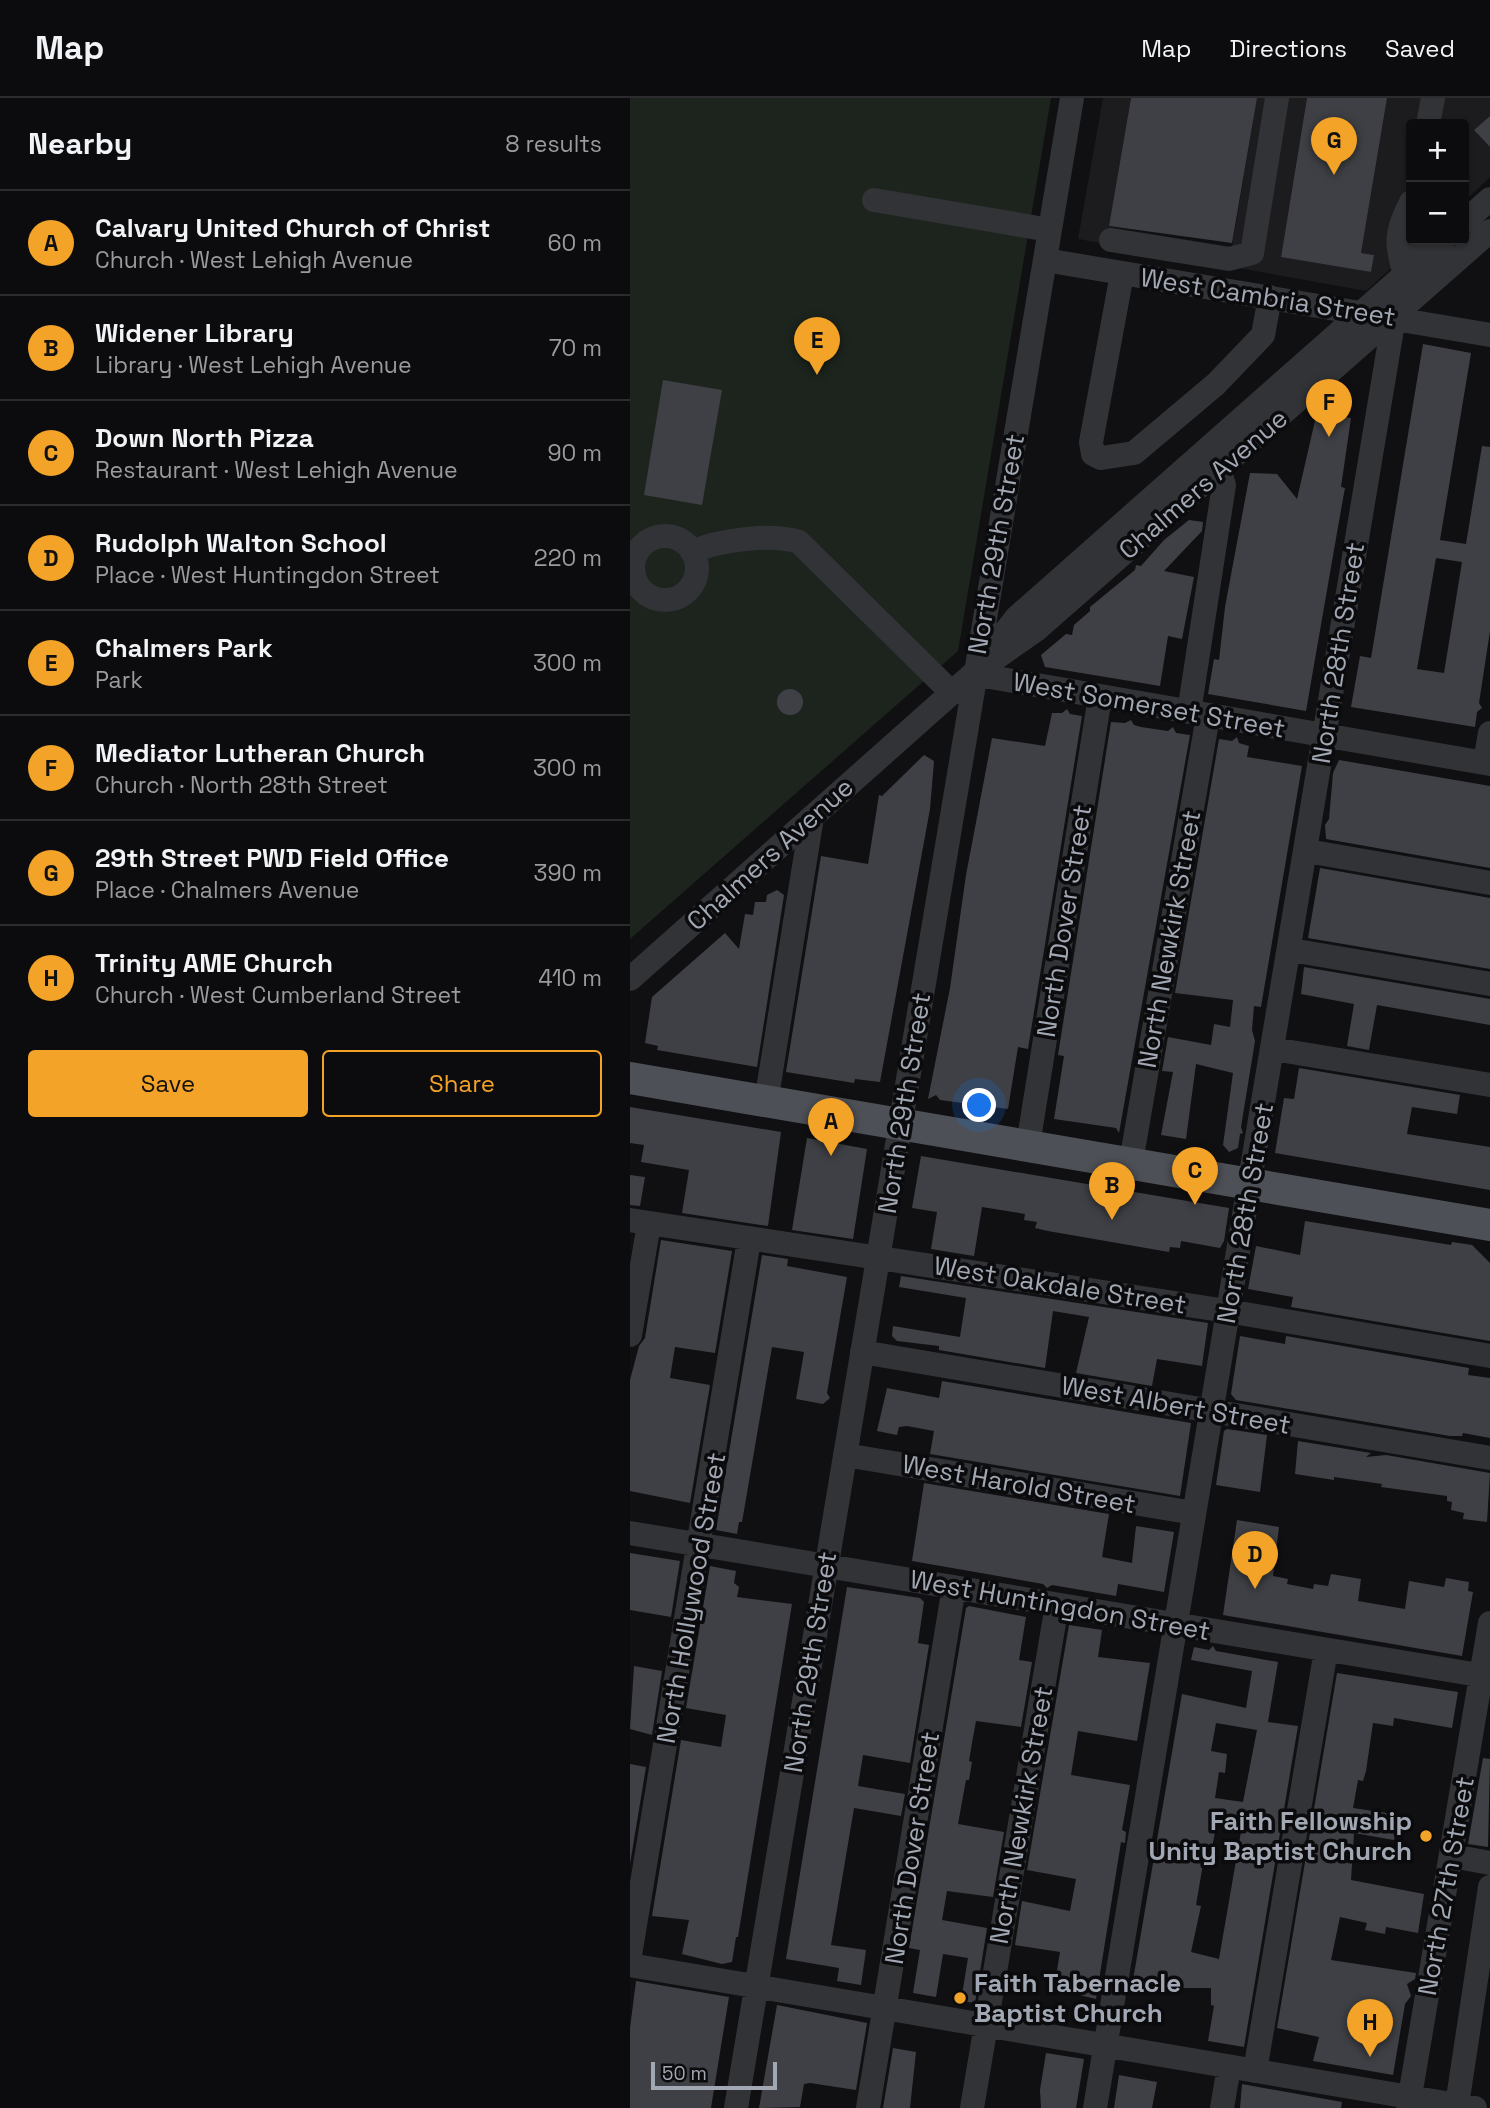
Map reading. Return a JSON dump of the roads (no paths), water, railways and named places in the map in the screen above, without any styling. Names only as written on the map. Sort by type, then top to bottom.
[{"type":"main road","points":[[630,1078],[1252,1182],[1490,1225]]},
{"type":"street","name":"North 29th Street","points":[[736,2108],[973,674],[1072,98]]},
{"type":"street","points":[[1111,240],[1229,259],[1252,253],[1277,98]]},
{"type":"street","points":[[1429,119],[1433,98]]},
{"type":"street","points":[[1469,218],[1490,199]]},
{"type":"street","points":[[874,200],[1050,230]]},
{"type":"street","points":[[1405,274],[1397,247],[1400,224],[1406,212]]},
{"type":"street","name":"Chalmers Avenue","points":[[630,979],[973,674],[1017,617],[1394,317],[1490,231]]},
{"type":"street","name":"North 28th Street","points":[[1095,2108],[1227,1311],[1291,950],[1394,317],[1405,274],[1417,245]]},
{"type":"street","name":"Chalmers Avenue","points":[[1212,460],[1362,312],[1438,245]]},
{"type":"street","name":"West Cambria Street","points":[[1045,260],[1490,335]]},
{"type":"street","points":[[1122,274],[1091,442],[1093,454],[1101,458],[1134,453],[1216,384],[1263,335],[1270,297]]},
{"type":"street","name":"North Newkirk Street","points":[[1131,1162],[1198,714],[1224,485],[1212,460]]},
{"type":"street","points":[[692,552],[721,542],[783,538],[799,542],[952,693]]},
{"type":"street","name":"West Somerset Street","points":[[973,674],[1488,763]]},
{"type":"street","name":"North Dover Street","points":[[1028,1145],[1100,697]]},
{"type":"street","points":[[1488,763],[1490,733]]},
{"type":"street","points":[[766,1102],[812,817]]},
{"type":"street","points":[[1307,851],[1490,883]]},
{"type":"street","points":[[1291,950],[1490,984]]},
{"type":"street","points":[[1273,1049],[1490,1085]]},
{"type":"street","points":[[630,1335],[640,1222]]},
{"type":"street","name":"West Oakdale Street","points":[[640,1222],[1227,1311],[1490,1356]]},
{"type":"street","name":"North Hollywood Street","points":[[630,1955],[749,1240]]},
{"type":"street","name":"West Albert Street","points":[[862,1352],[1490,1458]]},
{"type":"street","name":"West Harold Street","points":[[845,1455],[1194,1514]]},
{"type":"street","name":"West Huntingdon Street","points":[[630,1533],[1485,1677]]},
{"type":"street","name":"North Dover Street","points":[[868,2108],[954,1587]]},
{"type":"street","name":"North Newkirk Street","points":[[972,2108],[1057,1605]]},
{"type":"street","name":"North 27th Street","points":[[1409,2103],[1485,1677],[1490,1623]]},
{"type":"street","points":[[1255,2071],[1326,1650]]},
{"type":"street","points":[[1452,1856],[1490,1863]]},
{"type":"street","points":[[630,1965],[1255,2071],[1409,2103],[1466,2107],[1482,1989],[1490,1887]]},
{"type":"street","points":[[1223,2108],[1229,2067]]},
{"type":"place","name":"29th Street PWD Field Office","points":[[1334,175]]},
{"type":"place","name":"Chalmers Park","points":[[817,375]]},
{"type":"place","name":"Mediator Lutheran Church","points":[[1329,437]]},
{"type":"place","name":"Calvary United Church of Christ","points":[[831,1156]]},
{"type":"place","name":"Down North Pizza","points":[[1195,1205]]},
{"type":"place","name":"Widener Library","points":[[1112,1220]]},
{"type":"place","name":"Rudolph Walton School","points":[[1255,1589]]},
{"type":"place","name":"Faith Fellowship Unity Baptist Church","points":[[1426,1836]]},
{"type":"place","name":"Faith Tabernacle Baptist Church","points":[[960,1998]]},
{"type":"place","name":"Trinity AME Church","points":[[1370,2057]]}]
